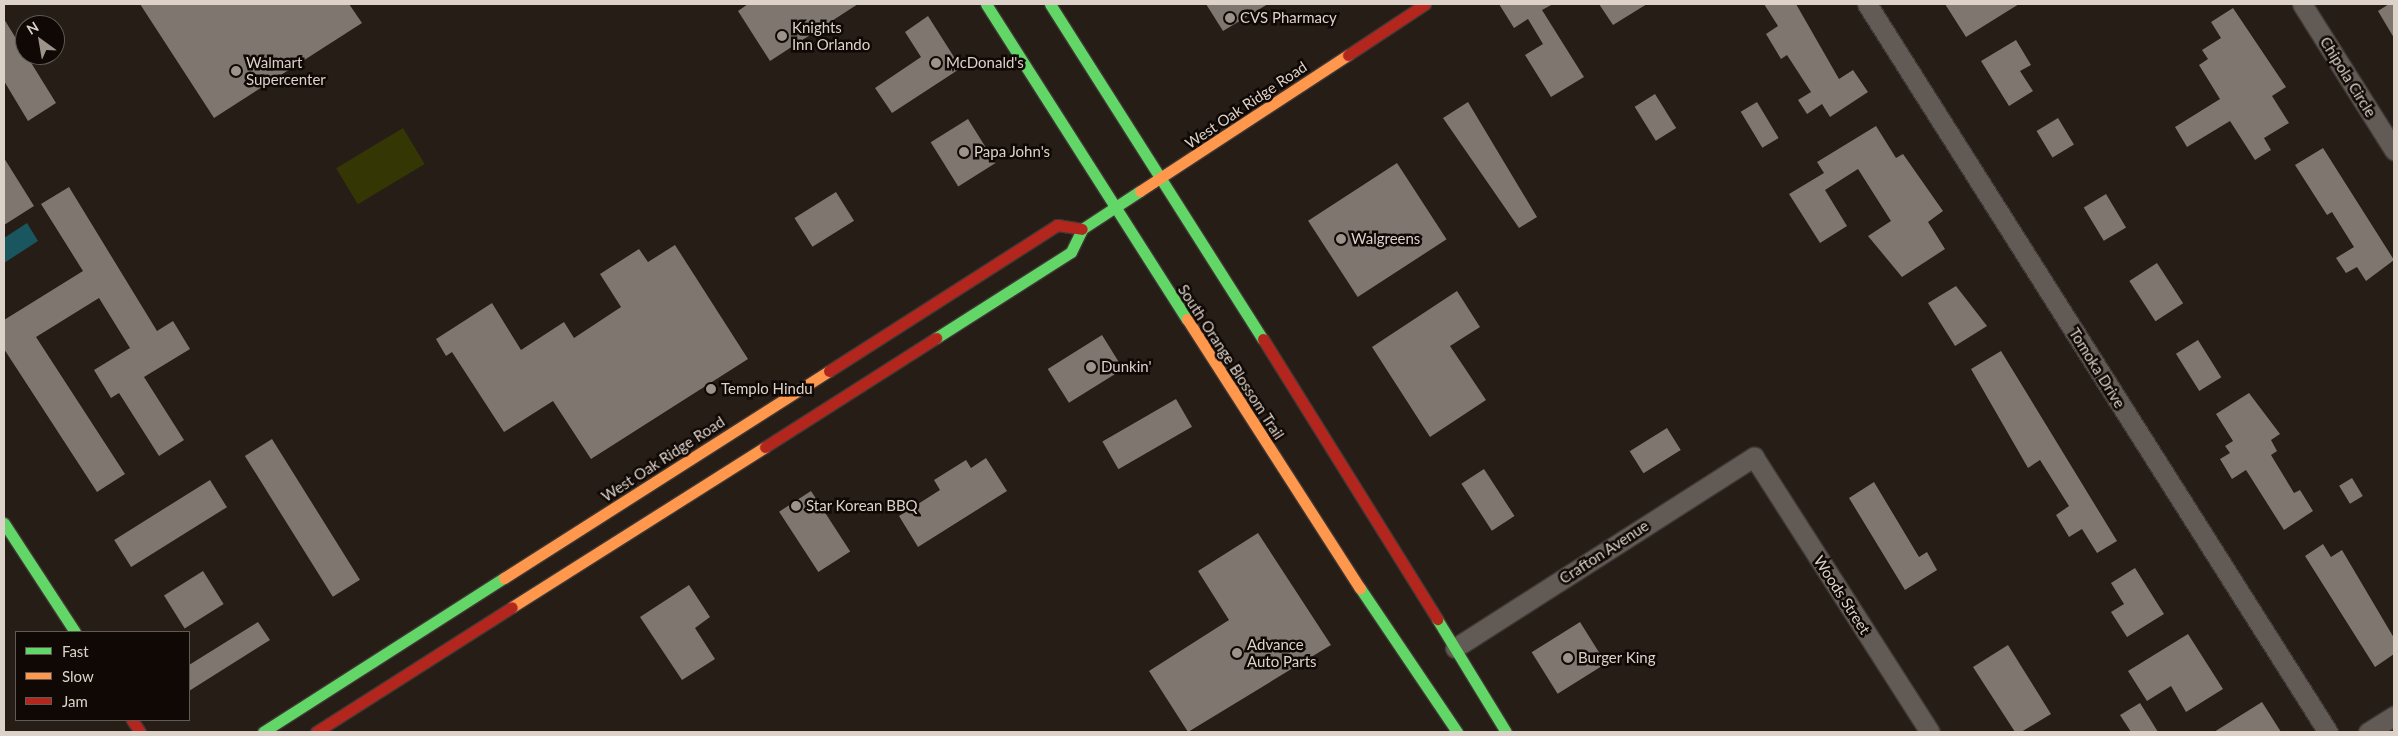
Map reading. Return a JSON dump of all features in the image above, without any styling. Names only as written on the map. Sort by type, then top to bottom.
[{"type":"street","name":"South Orange Blossom Trail","points":[[986,4],[1115,208],[1457,732]]},
{"type":"street","points":[[1050,4],[1162,178],[1506,732]]},
{"type":"street","name":"West Oak Ridge Road","points":[[263,732],[1057,225],[1082,229],[1425,4]]},
{"type":"street","name":"Tomoka Drive","points":[[1867,4],[2328,732]]},
{"type":"street","name":"Chipola Circle","points":[[2302,4],[2394,150]]},
{"type":"street","points":[[316,732],[1071,252],[1082,229]]},
{"type":"street","name":"Crafton Avenue","points":[[1455,648],[1754,457]]},
{"type":"street","name":"Woods Street","points":[[1754,457],[1930,732]]},
{"type":"street","points":[[554,581],[550,570],[561,556],[676,481],[692,458]]},
{"type":"street","points":[[4,523],[74,631]]},
{"type":"street","points":[[426,644],[432,634],[428,627]]},
{"type":"street","points":[[342,716],[356,690]]},
{"type":"street","points":[[2368,732],[2394,716]]},
{"type":"street","points":[[133,721],[140,732]]},
{"type":"shaded area","points":[[403,128],[425,164],[358,204],[336,168]]},
{"type":"water","points":[[27,223],[38,241],[4,263],[4,238]]},
{"type":"building","name":"Walmart Supercenter","points":[[140,4],[349,4],[362,23],[214,118]]},
{"type":"building","name":"Knights Inn Orlando","points":[[748,4],[858,4],[770,61],[738,11]]},
{"type":"building","name":"CVS Pharmacy","points":[[1206,4],[1268,4],[1223,31]]},
{"type":"building","points":[[1499,4],[1553,4],[1542,10],[1584,77],[1551,97],[1525,55],[1543,44],[1528,19],[1514,28]]},
{"type":"building","points":[[1599,4],[1647,4],[1613,25]]},
{"type":"building","points":[[1764,4],[1796,4],[1839,79],[1853,70],[1868,92],[1830,117],[1822,104],[1807,114],[1798,100],[1811,92],[1787,55],[1781,59],[1766,34],[1778,26]]},
{"type":"building","points":[[1945,4],[2019,4],[1966,37]]},
{"type":"building","points":[[2389,4],[2394,4],[2394,38],[2378,11]]},
{"type":"building","points":[[2233,8],[2286,87],[2272,96],[2289,123],[2264,138],[2271,150],[2255,160],[2230,121],[2187,147],[2175,127],[2220,99],[2199,65],[2208,59],[2202,50],[2221,38],[2211,22]]},
{"type":"building","name":"McDonald's","points":[[928,16],[961,68],[892,113],[875,88],[921,57],[905,32]]},
{"type":"building","points":[[4,19],[15,37],[15,65],[32,65],[56,103],[28,121],[4,81]]},
{"type":"building","points":[[2016,40],[2031,65],[2020,71],[2033,91],[2009,106],[1981,61]]},
{"type":"building","points":[[1655,94],[1676,128],[1656,141],[1635,107]]},
{"type":"building","points":[[1468,102],[1537,217],[1519,228],[1443,118]]},
{"type":"building","points":[[1757,102],[1779,138],[1762,148],[1741,112]]},
{"type":"building","points":[[2058,118],[2074,145],[2053,157],[2037,131]]},
{"type":"building","name":"Papa John's","points":[[968,119],[996,163],[958,186],[931,142]]},
{"type":"building","points":[[1876,126],[1896,158],[1903,154],[1943,211],[1928,222],[1945,249],[1902,277],[1868,236],[1891,221],[1858,169],[1825,190],[1847,226],[1820,243],[1789,194],[1824,173],[1817,162]]},
{"type":"building","points":[[2323,148],[2394,260],[2366,281],[2357,267],[2346,273],[2336,258],[2354,247],[2332,212],[2327,215],[2295,165]]},
{"type":"building","points":[[4,158],[34,206],[4,225]]},
{"type":"building","name":"Walgreens","points":[[1397,163],[1447,239],[1358,297],[1308,221]]},
{"type":"building","points":[[69,187],[157,331],[173,321],[190,349],[144,377],[184,440],[159,456],[119,393],[111,398],[94,370],[130,348],[99,298],[36,337],[125,474],[97,492],[4,349],[4,320],[83,271],[41,204]]},
{"type":"building","points":[[836,192],[854,221],[812,247],[794,218]]},
{"type":"building","points":[[2106,194],[2126,227],[2104,241],[2084,207]]},
{"type":"building","points":[[675,245],[748,359],[591,459],[553,401],[504,432],[452,352],[446,356],[436,339],[492,303],[521,350],[564,322],[574,338],[621,307],[600,274],[639,249],[648,262]]},
{"type":"building","points":[[2157,263],[2183,303],[2155,321],[2129,281]]},
{"type":"building","points":[[1956,286],[1987,326],[1955,346],[1928,303]]},
{"type":"building","points":[[1457,291],[1480,327],[1450,346],[1486,400],[1430,437],[1372,347]]},
{"type":"building","points":[[1102,335],[1123,369],[1069,403],[1048,369]]},
{"type":"building","points":[[2198,340],[2221,377],[2199,391],[2176,354]]},
{"type":"building","points":[[2001,351],[2117,541],[2097,553],[2082,529],[2069,537],[2056,515],[2069,506],[2040,460],[2028,468],[1971,369]]},
{"type":"building","points":[[2249,393],[2280,434],[2271,440],[2277,451],[2271,455],[2294,493],[2300,490],[2313,511],[2284,530],[2246,470],[2232,479],[2220,459],[2230,453],[2225,446],[2233,441],[2216,414]]},
{"type":"building","points":[[1176,399],[1192,427],[1118,469],[1102,442]]},
{"type":"building","points":[[1667,428],[1681,450],[1643,473],[1630,451]]},
{"type":"building","points":[[272,439],[360,580],[333,597],[245,456]]},
{"type":"building","points":[[986,458],[1007,491],[918,547],[899,516],[940,490],[934,480],[966,460],[971,468]]},
{"type":"building","points":[[1484,469],[1514,516],[1492,531],[1461,484]]},
{"type":"building","points":[[2352,478],[2363,496],[2350,504],[2339,486]]},
{"type":"building","points":[[210,480],[227,507],[131,567],[114,540]]},
{"type":"building","points":[[1874,482],[1919,557],[1927,552],[1937,570],[1905,590],[1849,498]]},
{"type":"building","points":[[811,491],[850,551],[818,572],[779,512]]},
{"type":"building","points":[[1258,533],[1331,645],[1188,732],[1149,671],[1229,620],[1198,571]]},
{"type":"building","points":[[2323,544],[2331,557],[2342,550],[2394,638],[2394,654],[2375,667],[2305,556]]},
{"type":"building","points":[[2135,568],[2164,614],[2127,637],[2111,612],[2124,604],[2111,583]]},
{"type":"building","points":[[203,571],[224,604],[185,628],[164,595]]},
{"type":"building","points":[[689,585],[710,617],[695,628],[715,659],[682,680],[640,617]]},
{"type":"building","points":[[258,622],[270,640],[190,690],[190,664]]},
{"type":"building","name":"Burger King","points":[[1580,622],[1606,664],[1558,694],[1532,652]]},
{"type":"building","points":[[2188,634],[2223,689],[2186,712],[2171,686],[2147,701],[2128,671]]},
{"type":"building","points":[[2008,645],[2051,714],[2021,732],[2015,732],[1973,667]]},
{"type":"building","points":[[2262,702],[2281,732],[2214,732]]},
{"type":"building","points":[[2140,703],[2158,732],[2131,732],[2120,715]]},
{"type":"traffic: fast","points":[[986,4],[1187,319]]},
{"type":"traffic: fast","points":[[1050,4],[1263,339]]},
{"type":"traffic: fast","points":[[936,338],[1071,252],[1082,229],[1140,191]]},
{"type":"traffic: fast","points":[[4,523],[74,631]]},
{"type":"traffic: fast","points":[[263,732],[504,578]]},
{"type":"traffic: fast","points":[[1360,588],[1457,732]]},
{"type":"traffic: fast","points":[[1437,619],[1506,732]]},
{"type":"traffic: slow","points":[[1140,191],[1348,55]]},
{"type":"traffic: slow","points":[[1187,319],[1360,588]]},
{"type":"traffic: slow","points":[[504,578],[829,371]]},
{"type":"traffic: slow","points":[[512,607],[765,447]]},
{"type":"traffic: jam","points":[[1348,55],[1425,4]]},
{"type":"traffic: jam","points":[[829,371],[1057,225],[1082,229]]},
{"type":"traffic: jam","points":[[765,447],[936,338]]},
{"type":"traffic: jam","points":[[1263,339],[1437,619]]},
{"type":"traffic: jam","points":[[316,732],[512,607]]},
{"type":"traffic: jam","points":[[133,721],[140,732]]},
{"type":"place","name":"CVS Pharmacy","points":[[1230,18]]},
{"type":"place","name":"Knights Inn Orlando","points":[[782,36]]},
{"type":"place","name":"McDonald's","points":[[936,63]]},
{"type":"place","name":"Walmart Supercenter","points":[[236,71]]},
{"type":"place","name":"Papa John's","points":[[964,152]]},
{"type":"place","name":"Walgreens","points":[[1341,239]]},
{"type":"place","name":"Dunkin'","points":[[1091,367]]},
{"type":"place","name":"Templo Hindu","points":[[711,389]]},
{"type":"place","name":"Star Korean BBQ","points":[[796,506]]},
{"type":"place","name":"Advance Auto Parts","points":[[1237,653]]},
{"type":"place","name":"Burger King","points":[[1568,658]]}]
